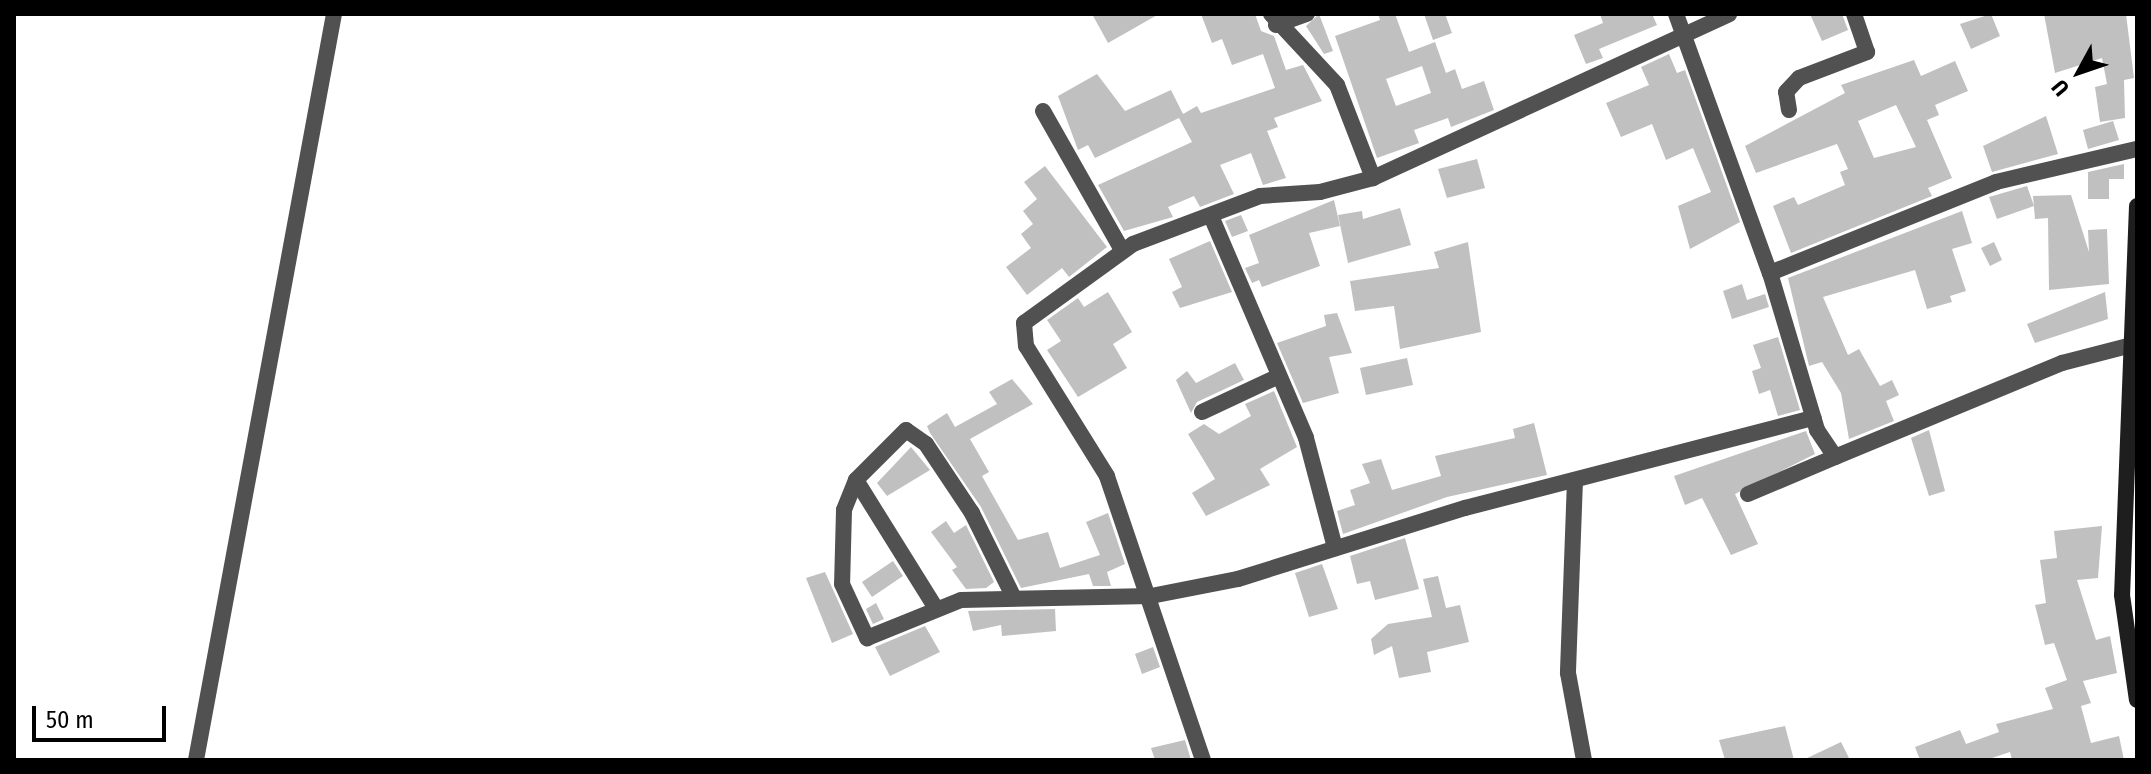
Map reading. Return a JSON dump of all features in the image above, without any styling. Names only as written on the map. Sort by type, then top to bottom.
[{"type":"street","points":[[196,760],[334,14]]},
{"type":"street","points":[[1274,19],[1307,14]]},
{"type":"street","points":[[1676,14],[1686,34],[1770,273],[1814,418],[1835,457]]},
{"type":"street","points":[[1203,760],[1151,596],[1107,476],[1021,336],[1024,323],[1122,250],[1260,196],[1320,192],[1373,178],[1729,14]]},
{"type":"street","points":[[1789,110],[1786,92],[1799,78],[1867,52],[1854,14]]},
{"type":"street","points":[[1274,19],[1337,85],[1373,178]]},
{"type":"street","points":[[1043,111],[1122,250]]},
{"type":"street","points":[[1770,273],[1991,184],[2137,149]]},
{"type":"street","points":[[2137,206],[2128,346],[2130,508],[2122,595],[2137,700]]},
{"type":"street","points":[[1211,216],[1320,479],[1335,548]]},
{"type":"street","points":[[1748,494],[2062,363],[2128,346]]},
{"type":"street","points":[[1202,412],[1279,376]]},
{"type":"street","points":[[1014,598],[972,513],[912,429],[856,480],[844,510],[840,562],[858,626],[872,638],[935,607],[1014,598],[1151,596],[1238,579],[1335,548],[1575,480],[1814,418]]},
{"type":"street","points":[[856,480],[935,607]]},
{"type":"street","points":[[1575,480],[1568,673],[1584,760]]},
{"type":"building","points":[[1092,14],[1159,14],[1108,43]]},
{"type":"building","points":[[1201,14],[1255,14],[1261,31],[1274,36],[1286,70],[1303,65],[1322,101],[1274,118],[1278,127],[1267,131],[1286,178],[1263,185],[1251,153],[1220,165],[1234,194],[1200,207],[1194,196],[1168,207],[1173,217],[1124,231],[1098,185],[1192,142],[1179,118],[1095,158],[1088,145],[1078,150],[1058,96],[1097,74],[1125,111],[1171,90],[1183,114],[1197,106],[1201,113],[1275,88],[1263,54],[1232,65],[1222,39],[1212,43]]},
{"type":"building","points":[[1319,14],[1333,51],[1324,54],[1306,26]]},
{"type":"building","points":[[1378,14],[1395,14],[1409,52],[1435,42],[1446,73],[1455,69],[1462,89],[1484,81],[1494,110],[1451,127],[1448,118],[1414,130],[1419,143],[1377,158],[1335,36],[1380,20]],"holes":[[[1422,66],[1431,93],[1396,106],[1386,79]]]},
{"type":"building","points":[[1424,14],[1445,14],[1452,33],[1433,40]]},
{"type":"building","points":[[1600,14],[1652,14],[1657,25],[1599,49],[1603,58],[1586,64],[1574,35],[1603,23]]},
{"type":"building","points":[[1810,14],[1842,14],[1848,30],[1822,41]]},
{"type":"building","points":[[1991,14],[2000,36],[1971,49],[1960,24]]},
{"type":"building","points":[[2044,14],[2126,14],[2134,78],[2124,80],[2125,118],[2100,122],[2095,87],[2107,84],[2102,58],[2055,73]]},
{"type":"building","points":[[1669,54],[1677,73],[1685,70],[1740,222],[1690,249],[1678,206],[1711,192],[1693,148],[1666,160],[1652,124],[1621,137],[1606,103],[1649,85],[1641,67]]},
{"type":"building","points":[[1914,60],[1921,76],[1955,61],[1968,91],[1935,105],[1939,115],[1927,120],[1952,178],[1928,188],[1932,196],[1791,253],[1773,206],[1794,197],[1798,205],[1845,185],[1840,172],[1848,169],[1837,144],[1756,173],[1745,146],[1845,93],[1841,85]],"holes":[[[1896,105],[1916,147],[1874,158],[1858,121]]]},
{"type":"building","points":[[2046,116],[2058,154],[1992,172],[1983,146]]},
{"type":"building","points":[[2113,121],[2119,140],[2088,149],[2083,130]]},
{"type":"building","points":[[1477,159],[1485,188],[1447,198],[1438,169]]},
{"type":"building","points":[[2124,164],[2124,179],[2109,179],[2109,199],[2088,199],[2088,172]]},
{"type":"building","points":[[1045,166],[1107,247],[1069,277],[1062,268],[1027,295],[1006,267],[1031,248],[1021,234],[1033,224],[1023,211],[1037,199],[1024,182]]},
{"type":"building","points":[[2027,186],[2034,206],[1997,219],[1989,197]]},
{"type":"building","points":[[2071,195],[2089,252],[2088,230],[2107,229],[2109,284],[2049,290],[2048,218],[2035,219],[2033,196]]},
{"type":"building","points":[[1334,200],[1340,226],[1309,233],[1320,266],[1262,287],[1259,280],[1252,283],[1245,268],[1259,263],[1249,235]]},
{"type":"building","points":[[1400,208],[1411,245],[1348,263],[1338,215],[1362,211],[1363,219]]},
{"type":"building","points":[[1962,211],[1972,243],[1952,249],[1966,291],[1950,296],[1952,302],[1927,309],[1915,270],[1823,297],[1848,355],[1859,349],[1880,386],[1892,380],[1899,395],[1886,401],[1894,421],[1849,439],[1841,393],[1822,362],[1809,366],[1788,278]]},
{"type":"building","points":[[1241,215],[1248,231],[1232,237],[1225,221]]},
{"type":"building","points":[[1210,241],[1232,292],[1180,308],[1172,292],[1182,287],[1169,259]]},
{"type":"building","points":[[1468,242],[1481,332],[1400,349],[1394,306],[1355,311],[1350,281],[1439,268],[1434,252]]},
{"type":"building","points":[[1994,242],[2002,260],[1990,266],[1981,248]]},
{"type":"building","points":[[1742,284],[1747,300],[1765,294],[1769,307],[1732,319],[1723,291]]},
{"type":"building","points":[[1108,292],[1132,332],[1113,344],[1127,368],[1078,397],[1047,350],[1061,341],[1047,320],[1078,298],[1084,307]]},
{"type":"building","points":[[2105,292],[2108,319],[2035,343],[2027,324]]},
{"type":"building","points":[[1337,313],[1352,353],[1329,357],[1339,393],[1303,403],[1277,343],[1326,326],[1324,315]]},
{"type":"building","points":[[1778,337],[1800,410],[1778,416],[1770,390],[1759,394],[1752,371],[1761,368],[1753,345]]},
{"type":"building","points":[[1407,358],[1413,385],[1366,395],[1360,368]]},
{"type":"building","points":[[1235,363],[1244,380],[1197,402],[1191,413],[1176,380],[1187,371],[1196,383]]},
{"type":"building","points":[[1012,379],[1033,404],[970,439],[989,472],[982,476],[1018,540],[1048,532],[1060,568],[1100,555],[1086,522],[1108,513],[1125,564],[1107,572],[1111,586],[1093,586],[1089,574],[1021,588],[981,507],[930,433],[927,426],[947,413],[955,427],[997,404],[989,392]]},
{"type":"building","points":[[1274,391],[1297,447],[1260,469],[1270,485],[1206,516],[1192,493],[1215,479],[1188,434],[1204,424],[1219,434],[1251,416],[1245,404]]},
{"type":"building","points":[[1534,423],[1547,475],[1447,497],[1343,534],[1337,511],[1355,505],[1350,490],[1370,483],[1362,464],[1381,459],[1392,490],[1441,476],[1435,456],[1515,438],[1513,429]]},
{"type":"building","points":[[1929,430],[1945,491],[1929,496],[1911,438]]},
{"type":"building","points":[[1806,431],[1815,454],[1735,494],[1758,544],[1731,555],[1702,498],[1685,505],[1674,476]]},
{"type":"building","points":[[911,447],[930,470],[887,496],[877,483]]},
{"type":"building","points":[[946,521],[954,533],[966,525],[994,582],[986,588],[966,589],[952,570],[957,567],[931,532]]},
{"type":"building","points":[[2102,526],[2098,578],[2077,580],[2096,640],[2110,636],[2117,673],[2083,681],[2091,703],[2081,706],[2091,743],[2119,736],[2124,760],[2012,760],[2010,752],[1986,760],[1920,760],[1915,747],[1960,730],[1966,744],[1999,732],[1996,724],[2053,709],[2045,688],[2067,680],[2054,643],[2045,645],[2035,605],[2046,603],[2040,560],[2057,558],[2054,531]]},
{"type":"building","points":[[1405,538],[1419,589],[1375,600],[1370,581],[1357,584],[1350,556]]},
{"type":"building","points":[[893,561],[903,576],[872,597],[862,582]]},
{"type":"building","points":[[1322,564],[1338,609],[1309,617],[1295,573]]},
{"type":"building","points":[[825,572],[853,634],[832,643],[806,578]]},
{"type":"building","points":[[1438,576],[1446,608],[1460,605],[1469,642],[1427,652],[1431,672],[1399,678],[1392,646],[1374,655],[1371,639],[1388,624],[1432,617],[1423,579]]},
{"type":"building","points":[[876,603],[884,619],[873,624],[866,609]]},
{"type":"building","points":[[1055,609],[1056,631],[1002,636],[1001,625],[973,631],[968,611]]},
{"type":"building","points":[[925,626],[940,652],[890,676],[875,647]]},
{"type":"building","points":[[1153,647],[1160,667],[1142,674],[1135,654]]},
{"type":"building","points":[[1785,726],[1794,760],[1725,760],[1719,740]]},
{"type":"building","points":[[1185,740],[1191,760],[1155,760],[1151,748]]},
{"type":"building","points":[[1841,742],[1850,760],[1803,760]]}]
